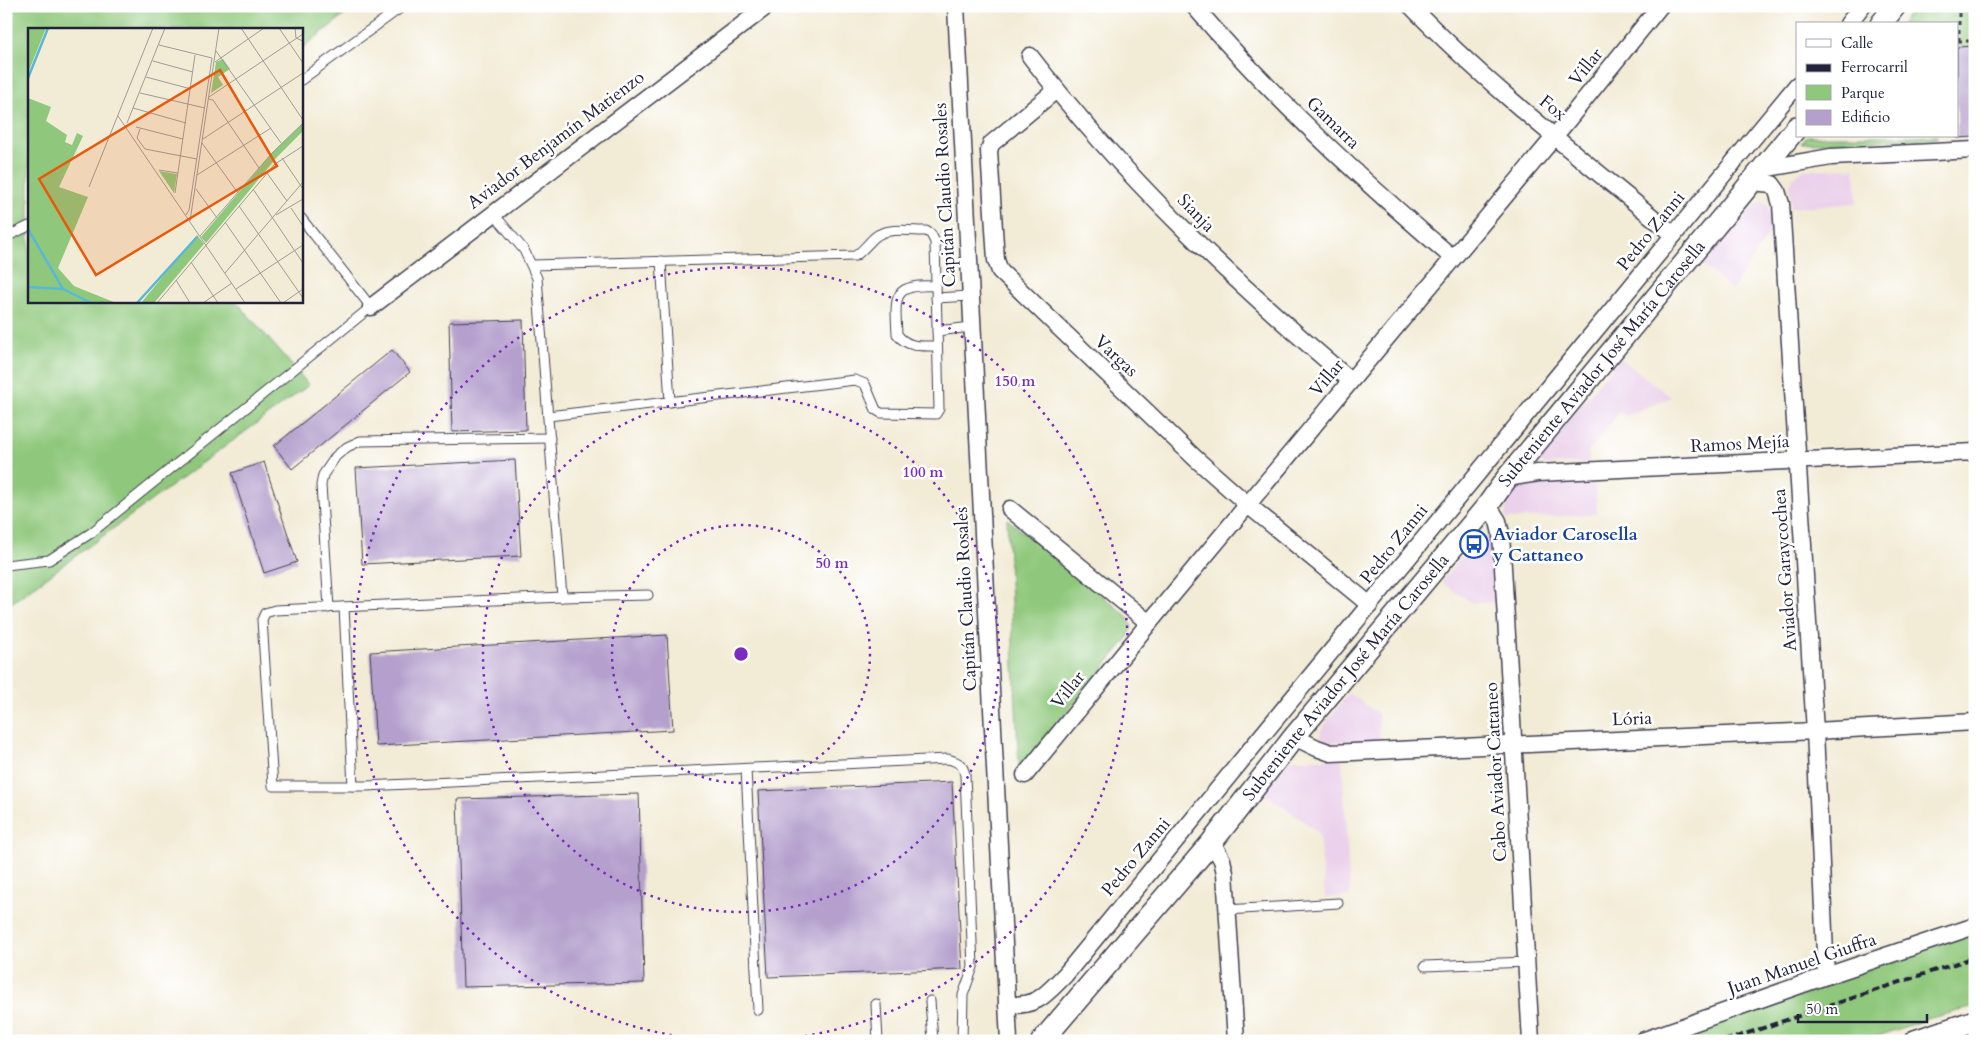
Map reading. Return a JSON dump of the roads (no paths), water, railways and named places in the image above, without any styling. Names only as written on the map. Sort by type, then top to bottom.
[{"type":"street","name":"Aviador Benjamín Matienzo","points":[[370,307],[767,6]]},
{"type":"street","name":"Capitán Claudio Rosales","points":[[956,6],[1009,1041]]},
{"type":"street","name":"Gamarra","points":[[1194,6],[1241,60],[1306,126],[1398,211],[1453,258]]},
{"type":"street","name":"Fox","points":[[1411,6],[1472,65],[1674,235]]},
{"type":"street","points":[[1850,22],[1862,6]]},
{"type":"street","points":[[1883,22],[1895,6]]},
{"type":"street","name":"Villar","points":[[1025,775],[1350,380],[1556,136],[1656,8]]},
{"type":"street","name":"Sianja","points":[[1030,56],[1091,132],[1194,240],[1255,297],[1350,380]]},
{"type":"street","name":"Pedro Zanni","points":[[1007,1004],[1025,1005],[1036,1001],[1065,975],[1796,86]]},
{"type":"street","name":"Vargas","points":[[1056,90],[991,144],[988,151],[996,260],[1000,272],[1195,458],[1248,505],[1370,606]]},
{"type":"street","name":"Subteniente Aviador José María Carosella","points":[[1042,1041],[1212,842],[1294,737],[1488,505],[1507,478],[1796,128]]},
{"type":"street","points":[[1757,175],[1831,157],[1975,150]]},
{"type":"street","name":"Aviador Garaycochea","points":[[1757,175],[1772,184],[1777,191],[1781,204],[1815,731],[1826,976]]},
{"type":"street","name":"Ramos Mejía","points":[[1507,478],[1538,473],[1975,452]]},
{"type":"street","name":"Cabo Aviador Cattaneo","points":[[1488,505],[1498,520],[1501,534],[1515,744],[1531,1041]]},
{"type":"street","points":[[1010,509],[1149,623]]},
{"type":"street","name":"Lória","points":[[1294,737],[1317,748],[1331,752],[1815,731],[1975,722]]},
{"type":"street","points":[[1212,842],[1222,860],[1236,1041]]},
{"type":"street","name":"Juan Manuel Giuffra","points":[[1642,1041],[1975,926]]},
{"type":"street","points":[[1916,1041],[1975,1021]]},
{"type":"lane","points":[[302,79],[403,6]]},
{"type":"lane","points":[[493,213],[524,250],[537,278],[562,597]]},
{"type":"lane","points":[[6,566],[49,560],[91,533],[370,307],[302,219]]},
{"type":"lane","points":[[6,237],[28,226]]},
{"type":"lane","points":[[532,265],[855,256],[877,235],[884,232],[926,231],[932,234],[935,242],[939,409],[936,414],[881,413],[876,410],[865,384],[855,380],[548,416]]},
{"type":"lane","points":[[661,261],[670,402]]},
{"type":"lane","points":[[936,286],[918,285],[909,287],[900,293],[896,301],[896,334],[908,344],[937,346]]},
{"type":"lane","points":[[936,298],[970,296]]},
{"type":"lane","points":[[937,331],[972,327]]},
{"type":"lane","points":[[330,608],[320,485],[329,464],[347,447],[360,441],[550,438]]},
{"type":"lane","points":[[648,595],[274,610],[265,613],[262,620],[273,786],[353,786],[948,759],[958,762],[964,768],[973,967],[963,995],[962,1041]]},
{"type":"lane","points":[[344,607],[353,786]]},
{"type":"lane","points":[[746,769],[758,1010]]},
{"type":"lane","points":[[1227,910],[1338,903]]},
{"type":"lane","points":[[1425,966],[1527,962]]},
{"type":"lane","points":[[930,1002],[933,1041]]},
{"type":"lane","points":[[876,1004],[878,1041]]},
{"type":"railway","points":[[1724,1041],[1975,957]]},
{"type":"place","name":"Aviador Carosella y Cattaneo","points":[[1474,544]]}]
